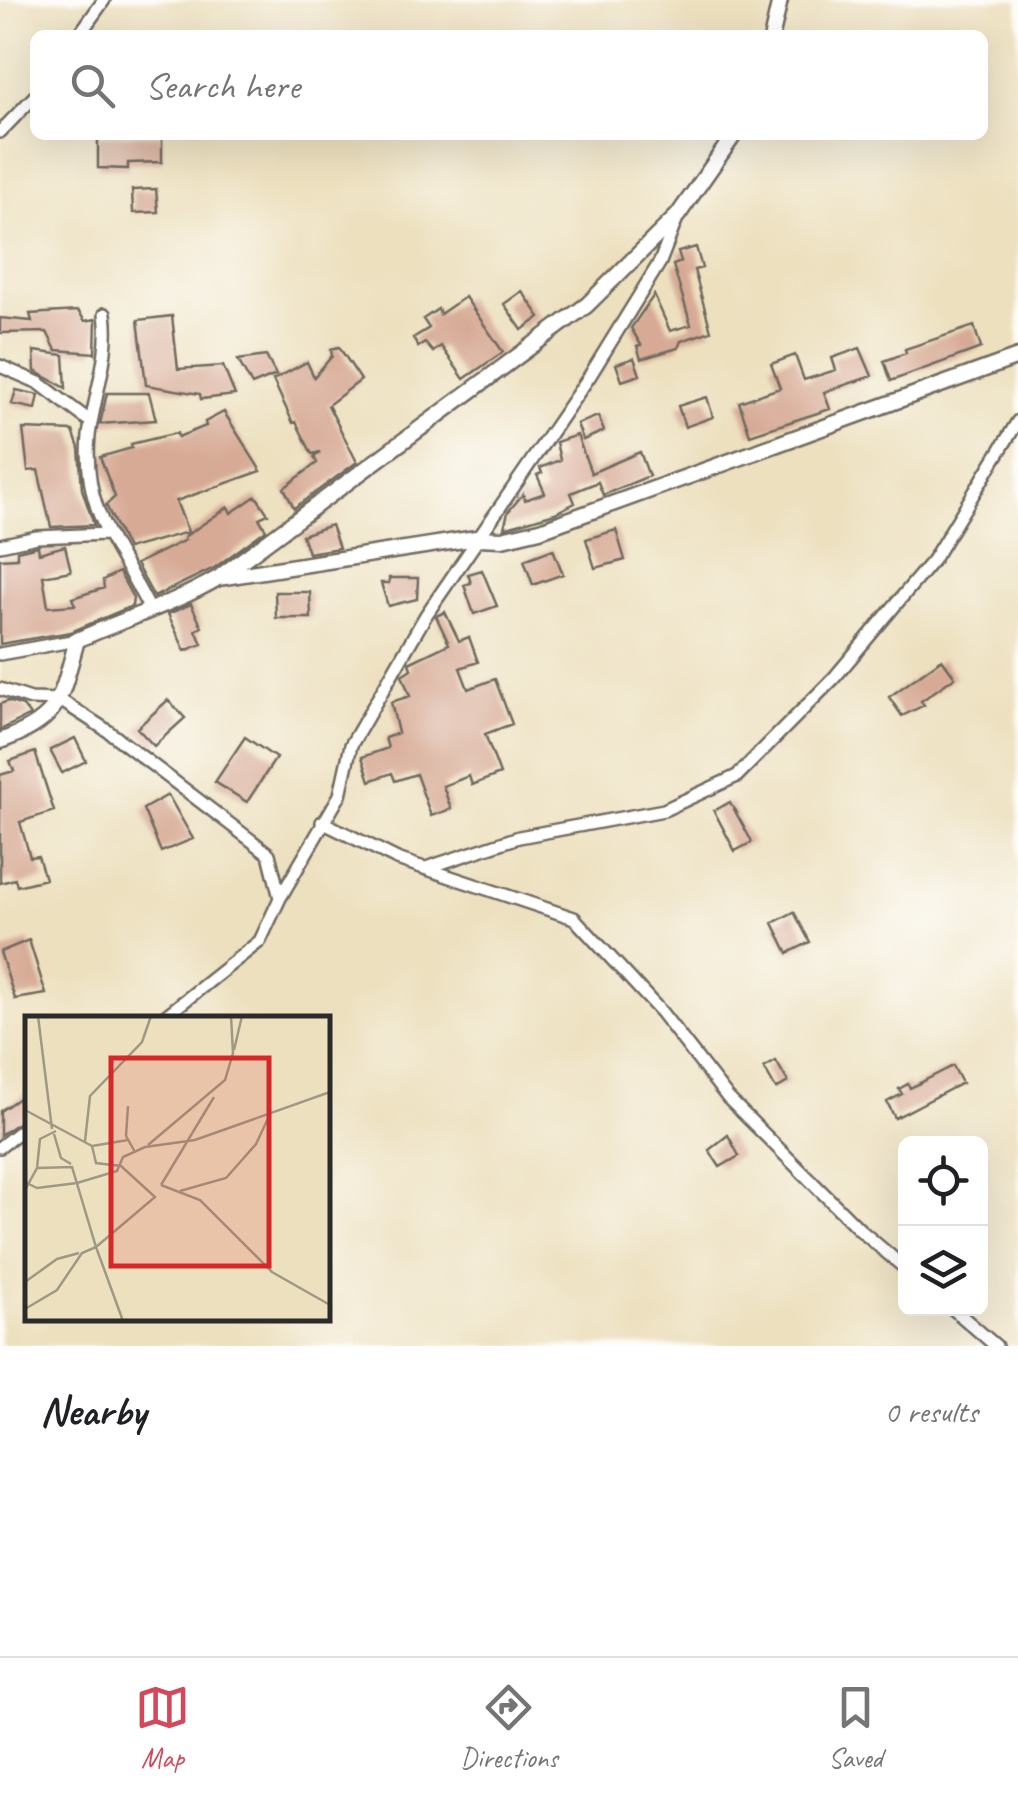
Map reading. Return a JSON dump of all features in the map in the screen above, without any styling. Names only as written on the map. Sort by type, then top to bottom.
[{"type":"street","points":[[83,30],[104,0]]},
{"type":"street","points":[[773,30],[780,0]]},
{"type":"street","points":[[0,132],[30,101]]},
{"type":"street","points":[[0,654],[77,640],[187,596],[218,578],[587,305],[678,215],[730,140]]},
{"type":"street","points":[[166,1016],[260,941],[340,794],[351,745],[426,615],[589,377],[660,262],[678,215]]},
{"type":"street","points":[[105,314],[109,339],[99,369],[89,441],[94,508],[150,608]]},
{"type":"street","points":[[218,578],[476,538],[502,539],[540,530],[1018,358]]},
{"type":"street","points":[[0,366],[39,383],[92,422]]},
{"type":"street","points":[[426,868],[519,838],[664,810],[737,776],[834,678],[933,560],[1018,421]]},
{"type":"street","points":[[0,545],[37,537],[106,534]]},
{"type":"street","points":[[0,742],[34,729],[60,700],[77,640]]},
{"type":"street","points":[[0,689],[30,698],[60,700],[108,731],[269,854],[280,898]]},
{"type":"street","points":[[322,822],[398,859],[574,918],[661,1012],[728,1098],[860,1230],[898,1262]]},
{"type":"street","points":[[0,1147],[25,1127]]},
{"type":"street","points":[[961,1316],[996,1346]]},
{"type":"building","points":[[98,140],[162,140],[162,162],[128,163],[128,169],[98,168]]},
{"type":"building","points":[[156,189],[158,212],[133,213],[132,190]]},
{"type":"building","points":[[696,247],[702,268],[694,270],[711,331],[681,341],[678,348],[641,359],[637,346],[641,345],[631,328],[654,295],[670,331],[691,325],[673,265],[681,262],[678,252]]},
{"type":"building","points":[[522,291],[540,317],[522,330],[504,304]]},
{"type":"building","points":[[465,297],[503,352],[464,379],[441,346],[433,352],[425,343],[418,347],[413,338],[429,328],[423,319],[438,309],[440,314]]},
{"type":"building","points":[[78,311],[85,321],[96,319],[95,353],[56,350],[47,332],[0,333],[0,318],[32,321],[30,314]]},
{"type":"building","points":[[172,316],[178,369],[223,366],[235,395],[201,399],[200,394],[146,385],[138,320]]},
{"type":"building","points":[[974,326],[981,348],[891,381],[884,361],[906,353],[905,349]]},
{"type":"building","points":[[339,347],[361,380],[328,405],[357,462],[294,508],[284,488],[317,463],[314,457],[320,452],[312,454],[273,380],[307,362],[314,377],[332,356],[331,349]]},
{"type":"building","points":[[860,348],[872,376],[824,392],[830,409],[750,435],[739,402],[780,388],[771,364],[795,355],[804,380],[836,370],[832,358]]},
{"type":"building","points":[[34,351],[64,355],[66,388],[35,371]]},
{"type":"building","points":[[266,356],[276,375],[252,385],[238,360]]},
{"type":"building","points":[[634,358],[640,375],[622,381],[616,364]]},
{"type":"building","points":[[16,390],[39,395],[36,409],[12,404]]},
{"type":"building","points":[[107,393],[149,393],[156,420],[100,424]]},
{"type":"building","points":[[707,397],[713,417],[685,427],[678,406]]},
{"type":"building","points":[[224,412],[261,471],[176,501],[188,532],[127,549],[106,505],[115,497],[100,457],[132,448],[131,444],[177,433],[178,437],[206,426],[205,422]]},
{"type":"building","points":[[598,416],[604,431],[583,440],[577,424]]},
{"type":"building","points":[[23,429],[73,431],[79,448],[82,489],[94,525],[51,527],[38,470],[28,471]]},
{"type":"building","points":[[577,435],[591,473],[640,452],[649,476],[603,495],[598,482],[571,493],[575,503],[555,513],[504,528],[508,512],[523,494],[525,500],[545,493],[537,475],[542,473],[540,468],[560,460],[556,442]]},
{"type":"building","points":[[256,496],[268,514],[259,518],[266,530],[214,568],[154,597],[136,564],[185,540],[228,507],[231,513]]},
{"type":"building","points":[[331,525],[339,548],[308,553],[302,535]]},
{"type":"building","points":[[616,530],[625,560],[595,568],[586,539]]},
{"type":"building","points":[[38,546],[39,553],[65,546],[71,571],[43,576],[48,607],[75,605],[72,598],[104,588],[103,580],[119,572],[133,598],[132,606],[71,632],[0,644],[0,559],[17,558],[17,551]]},
{"type":"building","points":[[553,549],[563,574],[533,585],[524,560]]},
{"type":"building","points":[[482,570],[497,606],[474,614],[464,585],[471,583],[468,574]]},
{"type":"building","points":[[389,578],[418,578],[417,599],[388,606],[381,583],[389,583]]},
{"type":"building","points":[[275,592],[310,592],[311,618],[276,618]]},
{"type":"building","points":[[191,604],[202,627],[196,630],[202,644],[185,651],[168,614]]},
{"type":"building","points":[[445,612],[459,641],[469,637],[478,662],[460,668],[468,689],[495,679],[512,724],[485,734],[500,774],[472,785],[469,776],[443,786],[451,809],[431,816],[416,774],[395,781],[392,773],[370,781],[362,757],[388,748],[385,738],[398,733],[391,702],[410,696],[402,675],[411,669],[409,663],[449,644],[436,616]]},
{"type":"building","points":[[942,659],[955,677],[921,701],[924,705],[902,716],[889,697]]},
{"type":"building","points":[[168,700],[185,718],[154,746],[137,728]]},
{"type":"building","points":[[8,701],[23,706],[30,715],[0,730],[0,704]]},
{"type":"building","points":[[245,737],[276,758],[247,802],[215,782]]},
{"type":"building","points":[[75,738],[86,761],[62,773],[50,750]]},
{"type":"building","points":[[35,752],[54,811],[20,822],[30,857],[38,856],[45,879],[17,886],[15,879],[0,883],[0,775],[14,771],[10,761]]},
{"type":"building","points":[[168,795],[193,839],[161,852],[143,809]]},
{"type":"building","points":[[730,802],[752,842],[735,851],[714,811]]},
{"type":"building","points":[[794,912],[810,942],[788,953],[773,923]]},
{"type":"building","points":[[29,940],[46,994],[15,999],[0,952]]},
{"type":"building","points":[[776,1061],[788,1082],[776,1089],[764,1068]]},
{"type":"building","points":[[953,1066],[962,1083],[895,1118],[887,1102],[902,1094],[899,1089],[908,1084],[910,1088]]},
{"type":"building","points":[[25,1094],[25,1118],[0,1135],[0,1111]]},
{"type":"building","points":[[728,1135],[739,1156],[720,1167],[709,1150]]}]
